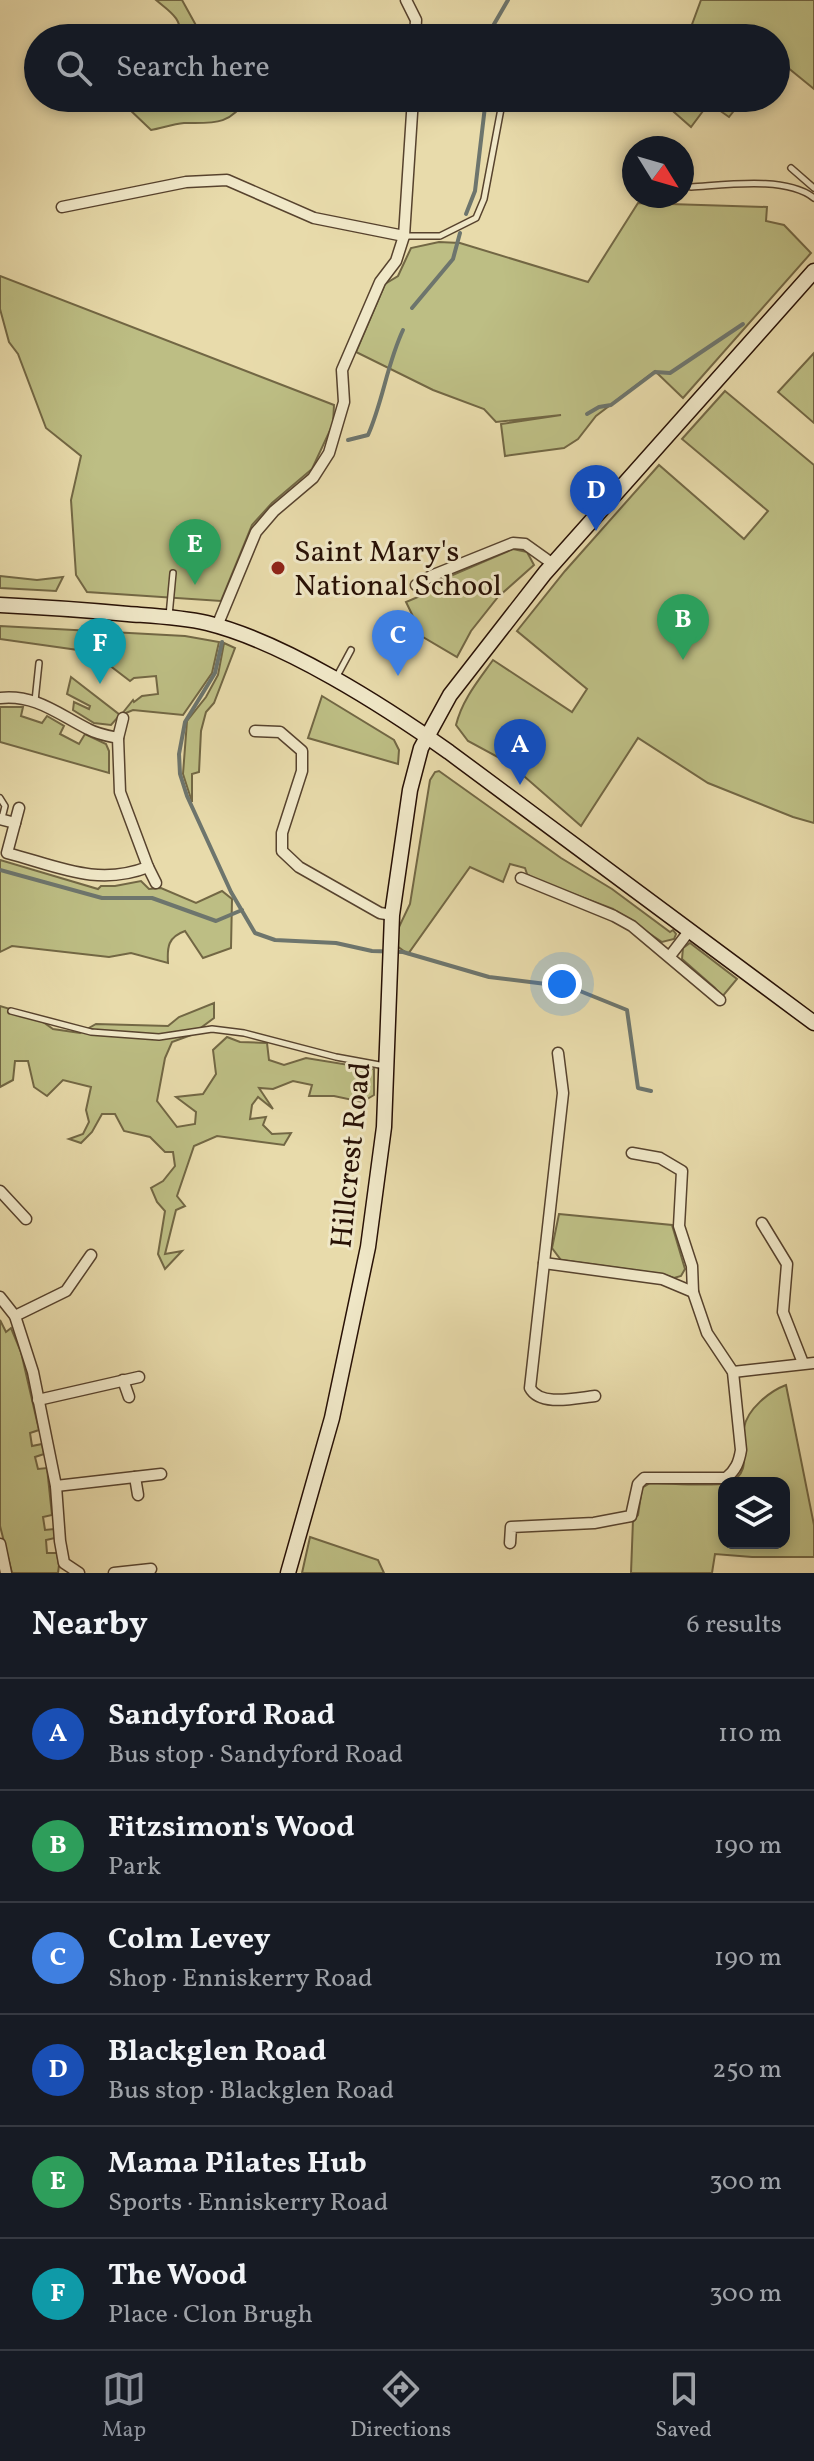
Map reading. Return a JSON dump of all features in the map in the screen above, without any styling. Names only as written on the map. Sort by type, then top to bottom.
[{"type":"street","points":[[406,0],[416,24]]},
{"type":"street","points":[[217,626],[256,532],[274,511],[313,478],[329,453],[344,402],[342,370],[380,282],[396,261],[404,236],[412,112]]},
{"type":"street","points":[[62,207],[186,182],[227,180],[314,218],[404,236]]},
{"type":"street","name":"Hillcrest Road","points":[[288,1573],[332,1418],[362,1284],[380,1173],[392,915],[417,760],[438,715],[472,665],[553,564],[814,271]]},
{"type":"street","points":[[416,585],[513,543],[525,544],[553,564]]},
{"type":"street","points":[[0,605],[169,617],[217,626],[264,644],[334,680],[427,737],[814,1023]]},
{"type":"street","points":[[0,698],[17,697],[35,701],[95,732],[118,738]]},
{"type":"street","points":[[123,718],[118,738],[120,792],[156,883]]},
{"type":"street","points":[[255,731],[280,732],[302,751],[302,771],[282,833],[282,851],[289,860],[312,874],[380,913],[392,915]]},
{"type":"street","points":[[19,808],[4,852],[99,877],[118,876],[148,867]]},
{"type":"street","points":[[1,819],[15,823]]},
{"type":"street","points":[[521,878],[632,926],[720,1000]]},
{"type":"street","points":[[670,956],[690,930]]},
{"type":"street","points":[[558,1053],[563,1093],[531,1367],[531,1393],[545,1399],[595,1396]]},
{"type":"street","points":[[510,1543],[511,1527],[594,1523],[631,1516],[638,1484],[644,1478],[726,1478],[733,1473],[739,1461],[741,1450],[733,1372],[707,1333],[693,1292],[692,1266],[679,1226],[682,1171],[660,1158],[632,1153]]},
{"type":"street","points":[[2,1199],[26,1219]]},
{"type":"street","points":[[733,1372],[808,1363],[783,1312],[787,1264],[762,1223]]},
{"type":"street","points":[[15,1316],[66,1291],[91,1255]]},
{"type":"street","points":[[544,1263],[662,1279],[693,1292]]},
{"type":"street","points":[[0,1297],[15,1316],[33,1372],[56,1486],[64,1563],[70,1571]]},
{"type":"street","points":[[38,1400],[139,1377]]},
{"type":"street","points":[[123,1380],[129,1397]]},
{"type":"street","points":[[56,1486],[161,1474]]},
{"type":"street","points":[[135,1477],[138,1495]]},
{"type":"street","points":[[0,1544],[6,1573]]},
{"type":"street","points":[[114,1573],[151,1569]]},
{"type":"lane","points":[[404,236],[440,236],[476,218],[484,199],[500,112]]},
{"type":"lane","points":[[791,168],[814,188]]},
{"type":"lane","points":[[694,187],[756,184],[803,189],[814,198]]},
{"type":"lane","points":[[169,617],[173,573]]},
{"type":"lane","points":[[334,680],[351,650]]},
{"type":"lane","points":[[35,701],[39,663]]},
{"type":"lane","points":[[0,798],[5,806],[1,819]]},
{"type":"lane","points":[[11,1011],[91,1032],[159,1037],[212,1029],[244,1033],[336,1057],[386,1066]]},
{"type":"green space","points":[[156,0],[182,0],[195,24],[178,24]]},
{"type":"green space","points":[[701,0],[814,0],[814,89],[790,69],[790,24],[692,24]]},
{"type":"green space","points":[[132,112],[236,112],[220,121],[151,130]]},
{"type":"green space","points":[[674,112],[702,112],[691,127]]},
{"type":"green space","points":[[694,205],[767,207],[766,221],[784,225],[811,253],[683,398],[655,371],[596,416],[578,439],[564,448],[505,456],[501,424],[561,415],[496,422],[484,409],[433,390],[356,352],[385,284],[398,276],[411,248],[439,242],[460,243],[588,282],[635,208],[694,208]]},
{"type":"green space","points":[[0,276],[334,405],[333,424],[312,469],[272,503],[252,525],[221,601],[87,592],[76,575],[71,500],[81,456],[46,428],[18,354],[9,342],[0,309]]},
{"type":"green space","points":[[814,353],[814,423],[778,392]]},
{"type":"green space","points":[[725,391],[814,465],[814,823],[708,783],[638,738],[581,826],[509,763],[468,741],[456,725],[471,691],[493,660],[572,712],[587,689],[517,631],[565,571],[659,465],[744,539],[768,511],[682,439]]},
{"type":"green space","points":[[513,549],[527,552],[534,565],[498,597],[471,631],[457,657],[423,637],[406,602],[432,591],[434,583]]},
{"type":"green space","points":[[0,576],[37,580],[63,577],[56,591],[0,588]]},
{"type":"green space","points":[[0,626],[185,636],[219,642],[212,673],[183,715],[133,710],[121,715],[133,700],[158,694],[156,676],[130,681],[92,652],[0,639]]},
{"type":"green space","points":[[224,643],[235,648],[214,703],[206,712],[201,731],[199,772],[192,774],[192,802],[183,774],[187,721],[218,675]]},
{"type":"green space","points":[[71,677],[120,715],[111,725],[94,723],[73,710],[74,702],[89,709],[90,706],[67,694]]},
{"type":"green space","points":[[322,696],[394,740],[399,750],[398,764],[308,738]]},
{"type":"green space","points":[[0,707],[23,707],[21,716],[42,723],[47,716],[64,726],[60,734],[79,744],[85,734],[106,744],[109,773],[0,742]]},
{"type":"green space","points":[[439,771],[561,858],[612,889],[670,932],[673,930],[676,934],[674,939],[662,942],[613,909],[534,879],[525,868],[510,864],[503,882],[470,867],[408,954],[397,946],[398,929],[410,904],[430,780]]},
{"type":"green space","points":[[0,860],[98,889],[101,886],[141,881],[149,889],[161,888],[196,903],[222,891],[232,899],[231,948],[203,958],[185,931],[170,943],[168,963],[131,953],[109,957],[12,946],[0,952]]},
{"type":"green space","points":[[690,943],[737,979],[722,997],[682,959],[683,948]]},
{"type":"green space","points":[[214,1003],[214,1018],[191,1035],[172,1042],[165,1058],[157,1101],[177,1127],[195,1124],[196,1112],[176,1097],[203,1094],[216,1074],[213,1050],[227,1037],[240,1042],[267,1043],[269,1060],[284,1065],[306,1058],[374,1069],[374,1095],[362,1102],[334,1096],[309,1096],[312,1085],[293,1081],[273,1089],[259,1088],[273,1109],[258,1097],[252,1105],[250,1119],[266,1117],[263,1125],[272,1134],[291,1133],[284,1145],[217,1136],[194,1146],[177,1196],[185,1206],[176,1210],[165,1254],[182,1251],[165,1269],[158,1254],[165,1211],[151,1188],[163,1181],[175,1166],[173,1152],[165,1152],[150,1137],[124,1131],[115,1114],[102,1114],[92,1132],[81,1143],[69,1139],[83,1134],[89,1122],[86,1110],[91,1087],[63,1080],[47,1096],[34,1087],[28,1061],[15,1061],[13,1080],[0,1087],[0,1006],[36,1017],[53,1029],[80,1033],[96,1024],[168,1026],[179,1017]]},
{"type":"green space","points":[[559,1214],[672,1225],[685,1269],[681,1276],[674,1278],[561,1260],[552,1248]]},
{"type":"green space","points":[[0,1320],[6,1332],[11,1328],[21,1352],[39,1430],[30,1433],[32,1446],[42,1444],[44,1454],[35,1457],[38,1469],[47,1468],[52,1515],[43,1517],[45,1530],[54,1529],[55,1538],[46,1540],[47,1553],[57,1553],[58,1573],[12,1573],[0,1526]]},
{"type":"green space","points":[[786,1385],[814,1525],[814,1557],[715,1554],[712,1573],[631,1573],[633,1520],[638,1515],[642,1488],[650,1483],[718,1484],[718,1549],[790,1549],[790,1477],[737,1477],[743,1467],[746,1421],[766,1396]]},
{"type":"green space","points":[[310,1537],[378,1560],[384,1573],[302,1573]]},
{"type":"waterway","points":[[494,24],[508,0]]},
{"type":"waterway","points":[[466,214],[475,191],[484,112]]},
{"type":"waterway","points":[[412,308],[453,259],[460,233]]},
{"type":"waterway","points":[[587,414],[611,405],[655,372],[670,373],[743,324]]},
{"type":"waterway","points":[[348,440],[368,435],[403,330]]},
{"type":"waterway","points":[[222,642],[215,673],[185,722],[179,754],[180,774],[231,892],[255,933],[275,940],[336,943],[372,951],[403,952],[489,977],[570,987],[627,1010],[638,1088],[651,1091]]},
{"type":"waterway","points":[[0,870],[102,898],[152,898],[216,921],[242,910]]},
{"type":"place","name":"Blackglen Road","points":[[596,531]]},
{"type":"place","name":"Saint Mary's National School","points":[[278,568]]},
{"type":"place","name":"Mama Pilates Hub","points":[[195,585]]},
{"type":"place","name":"Fitzsimon's Wood","points":[[683,660]]},
{"type":"place","name":"Colm Levey","points":[[398,676]]},
{"type":"place","name":"The Wood","points":[[100,684]]},
{"type":"place","name":"Sandyford Road","points":[[520,785]]}]
